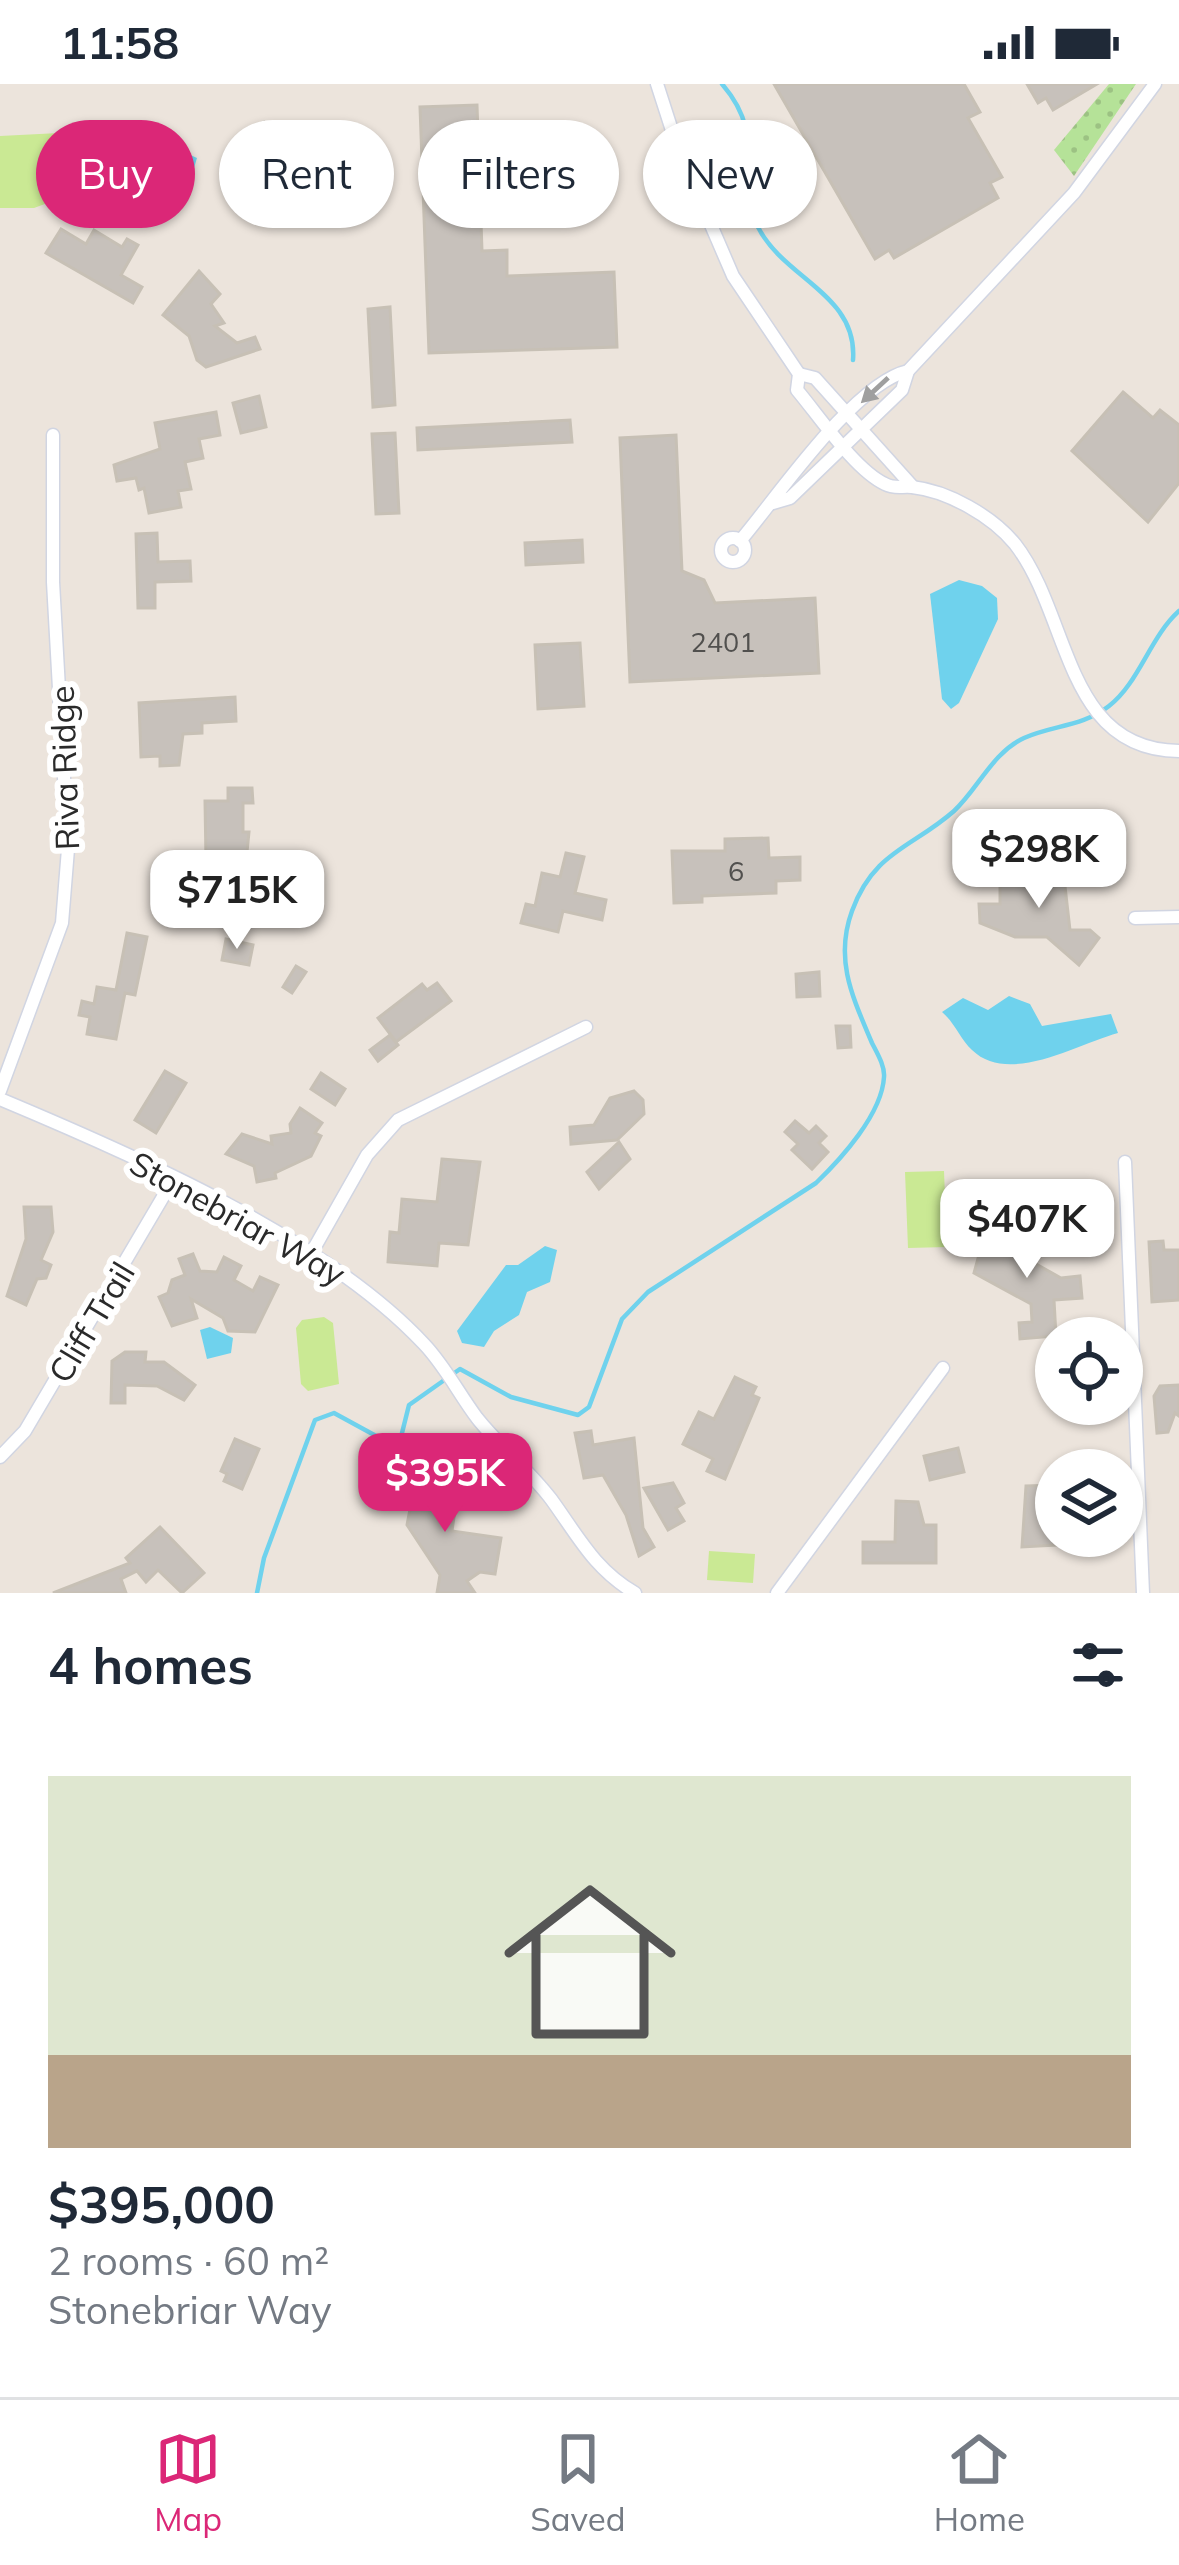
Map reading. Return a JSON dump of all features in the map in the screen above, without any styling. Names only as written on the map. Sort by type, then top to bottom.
[{"type":"street","points":[[657,84],[676,146],[733,276],[799,374],[797,390],[881,483],[950,499],[994,523],[1042,582],[1065,659],[1081,688],[1124,740],[1145,751],[1179,752]]},
{"type":"street","points":[[773,503],[790,498],[902,390],[908,371],[1074,193],[1155,84]]},
{"type":"street","points":[[740,541],[791,474],[845,417],[892,375],[908,371]]},
{"type":"street","points":[[799,374],[815,378],[845,417],[913,487]]},
{"type":"street","name":"Riva Ridge","points":[[0,1095],[55,946],[65,886],[53,435]]},
{"type":"street","points":[[1135,918],[1179,916]]},
{"type":"street","points":[[312,1252],[367,1155],[398,1120],[586,1027]]},
{"type":"street","name":"Stonebriar Way","points":[[0,1095],[312,1252],[354,1281],[434,1354],[461,1395],[553,1502],[585,1552],[610,1579],[635,1593]]},
{"type":"street","points":[[1125,1162],[1143,1593]]},
{"type":"street","name":"Cliff Trail","points":[[0,1457],[44,1401],[172,1180]]},
{"type":"street","points":[[777,1593],[943,1368]]},
{"type":"green space","points":[[1109,84],[1136,84],[1074,176],[1054,150]]},
{"type":"green space","points":[[36,134],[36,207],[0,208],[0,136]]},
{"type":"green space","points":[[944,1171],[947,1247],[908,1248],[905,1172]]},
{"type":"green space","points":[[324,1317],[333,1323],[339,1384],[308,1391],[301,1384],[296,1328],[302,1320]]},
{"type":"green space","points":[[709,1551],[755,1554],[753,1583],[707,1580]]},
{"type":"water","points":[[959,580],[982,586],[997,598],[998,619],[959,703],[951,709],[942,699],[930,594]]},
{"type":"water","points":[[1009,996],[1030,1004],[1042,1026],[1111,1014],[1118,1033],[1044,1059],[1005,1064],[972,1050],[942,1012],[963,998],[988,1010]]},
{"type":"water","points":[[545,1246],[557,1250],[550,1282],[527,1292],[519,1315],[494,1331],[484,1347],[462,1343],[457,1331],[506,1265],[518,1265]]},
{"type":"water","points":[[210,1327],[233,1338],[231,1353],[207,1359],[200,1330]]},
{"type":"building","points":[[774,84],[964,84],[980,112],[968,118],[1002,177],[990,183],[998,198],[894,258],[889,250],[875,259],[817,159],[817,120],[795,120]]},
{"type":"building","points":[[1027,84],[1097,84],[1053,110],[1046,98],[1038,103]]},
{"type":"building","points":[[477,105],[478,120],[420,120],[420,107]]},
{"type":"building","points":[[424,228],[481,228],[482,251],[507,250],[507,276],[614,272],[617,347],[429,353]]},
{"type":"building","points":[[61,229],[86,244],[94,230],[122,247],[127,239],[138,245],[121,275],[142,287],[133,303],[46,253]]},
{"type":"building","points":[[199,271],[220,294],[211,304],[224,323],[215,326],[237,343],[255,337],[260,349],[206,367],[197,360],[189,336],[163,315]]},
{"type":"building","points":[[390,307],[395,405],[373,407],[368,309]]},
{"type":"building","points":[[1123,392],[1153,418],[1160,410],[1179,425],[1179,483],[1148,522],[1072,451]]},
{"type":"building","points":[[259,396],[266,427],[241,433],[233,403]]},
{"type":"building","points":[[216,412],[220,435],[199,439],[203,458],[185,462],[191,489],[178,491],[181,507],[149,513],[144,488],[139,490],[136,478],[117,481],[114,465],[160,449],[155,423]]},
{"type":"building","points":[[570,420],[572,442],[418,450],[417,428]]},
{"type":"building","points":[[395,433],[399,513],[376,514],[372,434]]},
{"type":"building","points":[[676,435],[682,571],[704,580],[715,603],[815,598],[819,673],[630,682],[620,438]]},
{"type":"building","points":[[157,533],[158,562],[190,561],[191,581],[155,582],[155,608],[138,608],[136,534]]},
{"type":"building","points":[[582,540],[583,562],[526,565],[525,543]]},
{"type":"building","points":[[580,643],[584,706],[538,709],[535,645]]},
{"type":"building","points":[[235,697],[236,721],[202,723],[202,733],[183,734],[179,765],[160,766],[160,756],[141,757],[139,703]]},
{"type":"building","points":[[228,788],[252,788],[253,803],[243,803],[243,832],[249,832],[244,882],[177,883],[177,861],[206,860],[205,801],[228,801]]},
{"type":"building","points":[[768,838],[769,858],[800,857],[800,880],[776,881],[776,893],[702,896],[702,902],[674,903],[672,851],[725,851],[725,839]]},
{"type":"building","points":[[566,853],[584,857],[575,893],[606,900],[602,920],[563,911],[558,932],[521,923],[526,904],[535,906],[542,873],[560,877]]},
{"type":"building","points":[[1039,860],[1062,860],[1070,930],[1090,930],[1099,938],[1079,965],[1047,937],[1015,937],[980,923],[979,904],[1000,904],[1000,880],[1039,879]]},
{"type":"building","points":[[127,933],[147,937],[135,995],[125,993],[116,1039],[87,1034],[90,1017],[79,1015],[82,1001],[94,1004],[97,987],[116,990]]},
{"type":"building","points":[[226,939],[253,945],[249,965],[222,960]]},
{"type":"building","points":[[296,966],[306,972],[292,993],[283,987]]},
{"type":"building","points":[[819,972],[820,996],[797,997],[796,974]]},
{"type":"building","points":[[437,983],[451,1001],[396,1042],[378,1018],[422,984],[427,990]]},
{"type":"building","points":[[836,1026],[850,1026],[851,1047],[838,1048]]},
{"type":"building","points":[[390,1035],[398,1045],[378,1061],[370,1050]]},
{"type":"building","points":[[165,1071],[186,1083],[156,1133],[135,1120]]},
{"type":"building","points":[[321,1073],[345,1089],[335,1105],[311,1089]]},
{"type":"building","points":[[634,1091],[643,1100],[644,1114],[617,1140],[571,1144],[570,1127],[594,1125],[610,1098]]},
{"type":"building","points":[[300,1108],[322,1123],[315,1133],[321,1136],[311,1156],[275,1173],[276,1178],[257,1182],[254,1166],[226,1154],[242,1134],[272,1144],[271,1136],[291,1133],[290,1124]]},
{"type":"building","points":[[795,1121],[809,1133],[816,1126],[826,1136],[819,1143],[828,1152],[812,1169],[792,1150],[798,1144],[785,1132]]},
{"type":"building","points":[[619,1142],[630,1159],[599,1189],[587,1172]]},
{"type":"building","points":[[442,1159],[480,1162],[468,1245],[439,1243],[437,1266],[388,1262],[390,1232],[399,1233],[402,1199],[437,1202]]},
{"type":"building","points":[[24,1207],[51,1207],[53,1232],[41,1260],[51,1265],[46,1278],[37,1279],[26,1305],[7,1296],[26,1239]]},
{"type":"building","points":[[1022,1224],[1031,1236],[1020,1255],[1061,1278],[1080,1276],[1082,1298],[1054,1300],[1055,1317],[1035,1317],[1035,1338],[1020,1339],[1019,1323],[1032,1322],[1031,1304],[974,1273],[980,1251],[997,1249],[1002,1226]]},
{"type":"building","points":[[1163,1241],[1164,1250],[1179,1250],[1179,1300],[1152,1302],[1149,1242]]},
{"type":"building","points":[[193,1254],[200,1271],[217,1272],[224,1257],[241,1266],[234,1280],[253,1291],[260,1277],[278,1285],[255,1332],[228,1331],[223,1318],[191,1299],[197,1318],[172,1326],[159,1297],[168,1293],[172,1280],[185,1275],[179,1259]]},
{"type":"building","points":[[125,1352],[146,1352],[145,1362],[164,1362],[195,1385],[184,1400],[157,1386],[125,1385],[125,1403],[111,1403],[112,1361]]},
{"type":"building","points":[[735,1377],[756,1387],[752,1395],[759,1398],[725,1479],[707,1471],[713,1459],[683,1444],[699,1412],[714,1419]]},
{"type":"building","points":[[1179,1385],[1179,1416],[1175,1413],[1168,1432],[1157,1433],[1154,1396],[1160,1386]]},
{"type":"building","points":[[591,1431],[593,1445],[634,1438],[643,1528],[654,1547],[639,1556],[626,1515],[603,1475],[584,1478],[575,1433]]},
{"type":"building","points":[[235,1439],[259,1449],[242,1489],[224,1481],[227,1474],[221,1471]]},
{"type":"building","points":[[958,1448],[964,1472],[930,1480],[924,1456]]},
{"type":"building","points":[[420,1467],[440,1471],[433,1498],[449,1501],[455,1510],[452,1531],[501,1538],[495,1574],[480,1572],[467,1581],[475,1593],[437,1593],[440,1575],[407,1525],[411,1504],[396,1501],[403,1472],[418,1476]]},
{"type":"building","points":[[673,1483],[684,1503],[676,1508],[684,1521],[668,1530],[644,1488]]},
{"type":"building","points":[[1026,1486],[1035,1486],[1035,1546],[1022,1547]]},
{"type":"building","points":[[896,1501],[918,1502],[924,1525],[936,1525],[936,1563],[863,1563],[863,1542],[895,1542]]},
{"type":"building","points":[[160,1527],[204,1573],[182,1593],[158,1570],[146,1582],[137,1571],[121,1579],[126,1593],[53,1593],[130,1563],[126,1558]]},
{"type":"waterway","points":[[722,84],[744,122],[748,191],[758,227],[844,319],[853,360]]},
{"type":"waterway","points":[[257,1593],[264,1558],[315,1420],[334,1413],[389,1443],[400,1441],[409,1405],[460,1369],[511,1397],[578,1415],[589,1407],[622,1319],[648,1292],[816,1183],[837,1162],[876,1106],[884,1077],[845,962],[847,929],[861,891],[883,863],[954,811],[1013,745],[1109,706],[1129,685],[1179,611]]}]
